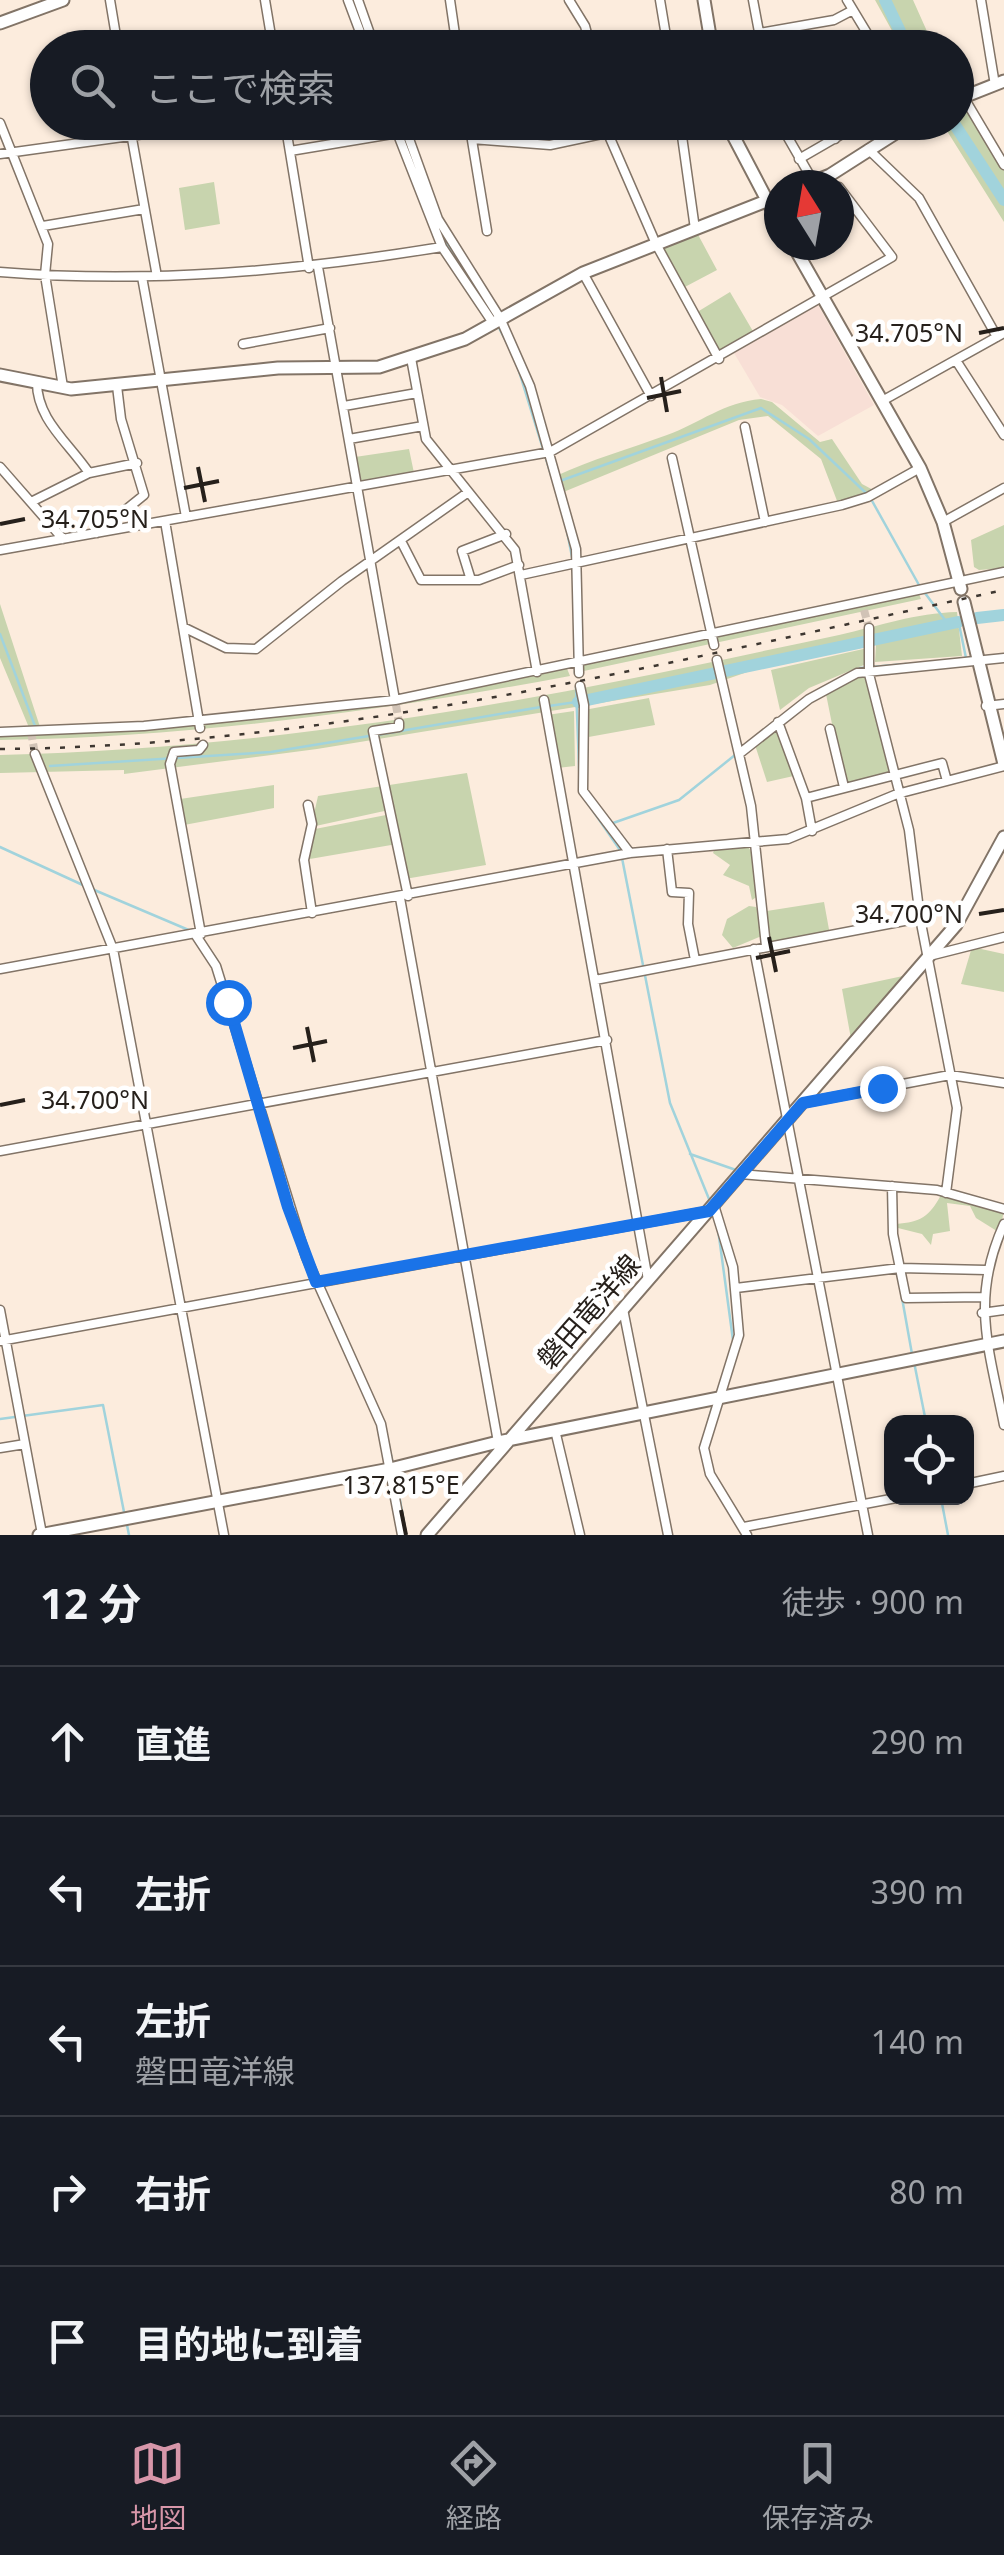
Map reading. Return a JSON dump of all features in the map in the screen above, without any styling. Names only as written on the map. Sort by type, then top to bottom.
[{"type":"street","points":[[0,23],[63,0]]},
{"type":"street","points":[[110,0],[115,30]]},
{"type":"street","points":[[265,0],[270,30]]},
{"type":"street","points":[[348,0],[359,30]]},
{"type":"street","points":[[358,0],[369,30]]},
{"type":"street","points":[[450,0],[454,30]]},
{"type":"street","points":[[569,0],[587,30]]},
{"type":"street","points":[[660,0],[665,30]]},
{"type":"street","points":[[704,0],[709,30]]},
{"type":"street","points":[[753,0],[758,30]]},
{"type":"street","points":[[847,0],[864,30]]},
{"type":"street","points":[[974,93],[999,83],[981,0]]},
{"type":"street","points":[[776,30],[834,20],[853,10]]},
{"type":"street","points":[[974,119],[1004,165]]},
{"type":"street","points":[[0,123],[43,226],[50,254],[44,274],[63,388]]},
{"type":"street","points":[[0,154],[110,140]]},
{"type":"street","points":[[132,140],[156,270]]},
{"type":"street","points":[[288,140],[313,268],[330,328],[396,702]]},
{"type":"street","points":[[290,151],[346,140]]},
{"type":"street","points":[[406,140],[442,247],[496,320]]},
{"type":"street","points":[[406,140],[438,219],[526,376],[578,562],[579,668]]},
{"type":"street","points":[[472,140],[488,231]]},
{"type":"street","points":[[485,140],[550,145],[565,140]]},
{"type":"street","points":[[610,140],[656,244],[719,359]]},
{"type":"street","points":[[683,140],[695,229]]},
{"type":"street","points":[[735,140],[764,198]]},
{"type":"street","points":[[789,140],[804,170]]},
{"type":"street","points":[[800,159],[832,140]]},
{"type":"street","points":[[847,170],[880,140]]},
{"type":"street","points":[[867,148],[919,198],[1000,335],[882,401]]},
{"type":"street","points":[[0,375],[63,388],[117,386],[278,368],[338,370],[411,358],[465,338],[583,273],[764,203]]},
{"type":"street","points":[[0,550],[550,452],[892,258],[854,206]]},
{"type":"street","points":[[43,226],[144,210]]},
{"type":"street","points":[[0,272],[142,277],[313,268],[442,247]]},
{"type":"street","points":[[801,260],[920,468],[943,522],[960,585]]},
{"type":"street","points":[[583,273],[651,396]]},
{"type":"street","points":[[142,277],[186,518]]},
{"type":"street","points":[[242,344],[330,328]]},
{"type":"street","points":[[411,358],[426,440],[446,471],[506,534],[520,570],[536,672]]},
{"type":"street","points":[[957,362],[1004,435]]},
{"type":"street","points":[[37,381],[38,406],[89,473]]},
{"type":"street","points":[[96,533],[144,494],[120,419],[117,386]]},
{"type":"street","points":[[344,406],[417,393]]},
{"type":"street","points":[[350,439],[423,426]]},
{"type":"street","points":[[745,427],[765,522]]},
{"type":"street","points":[[672,458],[713,640]]},
{"type":"street","points":[[31,502],[89,473],[137,463]]},
{"type":"street","points":[[0,467],[63,539]]},
{"type":"street","points":[[401,541],[421,580],[471,580],[691,539],[868,497],[920,468]]},
{"type":"street","points":[[943,522],[1004,488]]},
{"type":"street","points":[[183,626],[226,648],[256,649],[342,581],[468,492]]},
{"type":"street","points":[[165,521],[200,724]]},
{"type":"street","points":[[471,580],[462,551],[506,534]]},
{"type":"street","points":[[0,732],[200,724],[396,702],[713,640],[1004,572]]},
{"type":"street","points":[[0,970],[630,853],[755,844],[812,830],[897,794],[1004,765],[986,706],[964,602]]},
{"type":"street","points":[[869,628],[870,669],[897,794],[909,830],[920,918],[957,1108],[946,1193]]},
{"type":"street","points":[[739,754],[809,699],[870,669],[1004,658]]},
{"type":"street","points":[[717,660],[755,844],[766,946]]},
{"type":"street","points":[[580,686],[584,705],[583,790],[630,853]]},
{"type":"street","points":[[544,700],[648,1280]]},
{"type":"street","points":[[986,706],[1004,704]]},
{"type":"street","points":[[778,722],[806,798],[812,830]]},
{"type":"street","points":[[399,723],[399,727],[374,731],[465,1254],[503,1441]]},
{"type":"street","points":[[830,729],[844,787]]},
{"type":"street","points":[[202,745],[199,750],[174,752],[170,764],[198,934],[216,966],[316,1282],[374,1403],[402,1535]]},
{"type":"street","points":[[36,754],[113,949],[224,1535]]},
{"type":"street","points":[[806,798],[942,763],[947,781]]},
{"type":"street","points":[[308,805],[312,824],[304,860],[312,914]]},
{"type":"street","name":"磐田竜洋線","points":[[427,1535],[503,1441],[623,1309],[968,910],[1004,836]]},
{"type":"street","points":[[667,849],[672,892],[690,894],[688,924],[695,960]]},
{"type":"street","points":[[595,980],[920,918]]},
{"type":"street","points":[[929,956],[1004,936]]},
{"type":"street","points":[[754,949],[868,1535]]},
{"type":"street","points":[[0,1151],[607,1040]]},
{"type":"street","points":[[803,1103],[950,1075],[1004,1083]]},
{"type":"street","points":[[740,1174],[946,1193],[1004,1209]]},
{"type":"street","points":[[892,1186],[893,1234],[906,1298],[984,1297]]},
{"type":"street","points":[[3,1340],[711,1208],[728,1244],[736,1288],[738,1346],[707,1432],[706,1462],[746,1531],[884,1500]]},
{"type":"street","points":[[1004,1224],[986,1270],[982,1313],[1004,1426]]},
{"type":"street","points":[[736,1288],[900,1268],[986,1270]]},
{"type":"street","points":[[623,1309],[668,1535]]},
{"type":"street","points":[[0,1310],[41,1535],[390,1470],[555,1430],[1004,1341]]},
{"type":"street","points":[[982,1313],[1004,1310]]},
{"type":"street","points":[[555,1430],[580,1535]]},
{"type":"street","points":[[0,1448],[25,1444]]},
{"type":"street","points":[[974,1482],[1004,1476]]},
{"type":"shaded area","points":[[818,305],[874,405],[818,436],[782,405],[760,397],[734,353]]},
{"type":"green space","points":[[875,0],[913,0],[926,30],[892,30]]},
{"type":"green space","points":[[974,117],[1004,164],[1004,222],[953,140],[974,140]]},
{"type":"green space","points":[[214,182],[220,224],[185,230],[179,188]]},
{"type":"green space","points":[[695,229],[717,270],[681,289],[656,244]]},
{"type":"green space","points":[[730,292],[754,333],[718,352],[694,314]]},
{"type":"green space","points":[[761,399],[772,402],[820,442],[832,439],[862,484],[877,492],[839,506],[821,459],[768,416],[739,420],[561,493],[556,476],[667,435],[724,409]]},
{"type":"green space","points":[[409,449],[414,473],[357,482],[355,457]]},
{"type":"green space","points":[[1004,525],[1004,568],[974,567],[971,540]]},
{"type":"green space","points":[[919,594],[921,599],[579,672],[580,664]]},
{"type":"green space","points":[[0,604],[41,730],[144,726],[394,700],[566,666],[570,676],[428,700],[215,728],[0,740],[0,732],[30,730],[0,658]]},
{"type":"green space","points":[[957,612],[962,656],[875,662],[876,645],[756,669],[710,685],[317,749],[124,774],[124,770],[0,773],[0,755],[157,747],[391,720],[624,680],[912,617]]},
{"type":"green space","points":[[872,647],[871,662],[809,688],[780,710],[771,670]]},
{"type":"green space","points":[[867,670],[894,770],[844,784],[826,694]]},
{"type":"green space","points":[[649,698],[655,725],[583,738],[584,710]]},
{"type":"green space","points":[[574,711],[575,766],[557,768],[547,715]]},
{"type":"green space","points":[[779,725],[798,775],[767,782],[755,745]]},
{"type":"green space","points":[[467,773],[486,865],[405,879],[397,844],[304,860],[310,830],[391,814],[389,810],[311,827],[318,796]]},
{"type":"green space","points":[[274,785],[274,808],[184,825],[180,799]]},
{"type":"green space","points":[[715,848],[749,848],[756,861],[758,896],[752,900],[749,886],[723,875],[730,865],[713,853]]},
{"type":"green space","points":[[824,902],[830,935],[766,946],[764,935],[733,948],[722,935],[727,919],[749,906],[756,907],[762,924],[761,912]]},
{"type":"green space","points":[[972,947],[1004,954],[1004,992],[961,984]]},
{"type":"green space","points":[[903,976],[851,1039],[842,989]]},
{"type":"green space","points":[[941,1195],[1004,1209],[1000,1233],[976,1218],[970,1206],[947,1203],[950,1231],[933,1234],[931,1245],[922,1234],[898,1228],[896,1224],[923,1217]]},
{"type":"waterway","points":[[885,0],[899,30]]},
{"type":"waterway","points":[[965,140],[1004,200]]},
{"type":"waterway","points":[[441,234],[493,316]]},
{"type":"waterway","points":[[499,328],[507,343]]},
{"type":"waterway","points":[[518,368],[551,475]]},
{"type":"waterway","points":[[560,481],[761,408],[809,439],[866,493]]},
{"type":"waterway","points":[[871,499],[919,585],[948,624],[959,624],[966,658]]},
{"type":"waterway","points":[[566,526],[573,562]]},
{"type":"waterway","points":[[977,618],[1004,615]]},
{"type":"waterway","points":[[578,702],[958,622]]},
{"type":"waterway","points":[[0,634],[35,726]]},
{"type":"waterway","points":[[575,645],[575,673]]},
{"type":"waterway","points":[[860,668],[906,664]]},
{"type":"waterway","points":[[576,687],[580,792],[620,850]]},
{"type":"waterway","points":[[549,706],[576,702]]},
{"type":"waterway","points":[[377,735],[541,707]]},
{"type":"waterway","points":[[50,766],[271,752],[369,736]]},
{"type":"waterway","points":[[613,823],[679,800],[735,755]]},
{"type":"waterway","points":[[0,847],[85,886]]},
{"type":"waterway","points":[[622,858],[670,1103],[709,1199]]},
{"type":"waterway","points":[[92,889],[191,931]]},
{"type":"waterway","points":[[207,946],[217,960]]},
{"type":"waterway","points":[[220,968],[231,1003]]},
{"type":"waterway","points":[[690,1154],[736,1170]]},
{"type":"waterway","points":[[718,1229],[733,1340]]},
{"type":"waterway","points":[[902,1298],[912,1354]]},
{"type":"waterway","points":[[339,1323],[383,1420]]},
{"type":"waterway","points":[[914,1362],[925,1415]]},
{"type":"waterway","points":[[703,1440],[713,1404]]},
{"type":"waterway","points":[[0,1419],[103,1405],[124,1512]]},
{"type":"waterway","points":[[386,1433],[393,1464]]},
{"type":"waterway","points":[[703,1458],[719,1496]]},
{"type":"waterway","points":[[395,1472],[404,1523]]},
{"type":"waterway","points":[[942,1505],[948,1535]]},
{"type":"waterway","points":[[127,1525],[129,1535]]},
{"type":"tunnel","points":[[864,610],[869,628]]},
{"type":"tunnel","points":[[396,705],[399,723]]},
{"type":"tunnel","points":[[31,732],[35,754]]},
{"type":"railway","points":[[0,749],[254,733],[380,716],[631,671],[1004,590]]},
{"type":"route","points":[[228,1002],[288,1207],[316,1282],[709,1211],[803,1103],[882,1088]]}]
